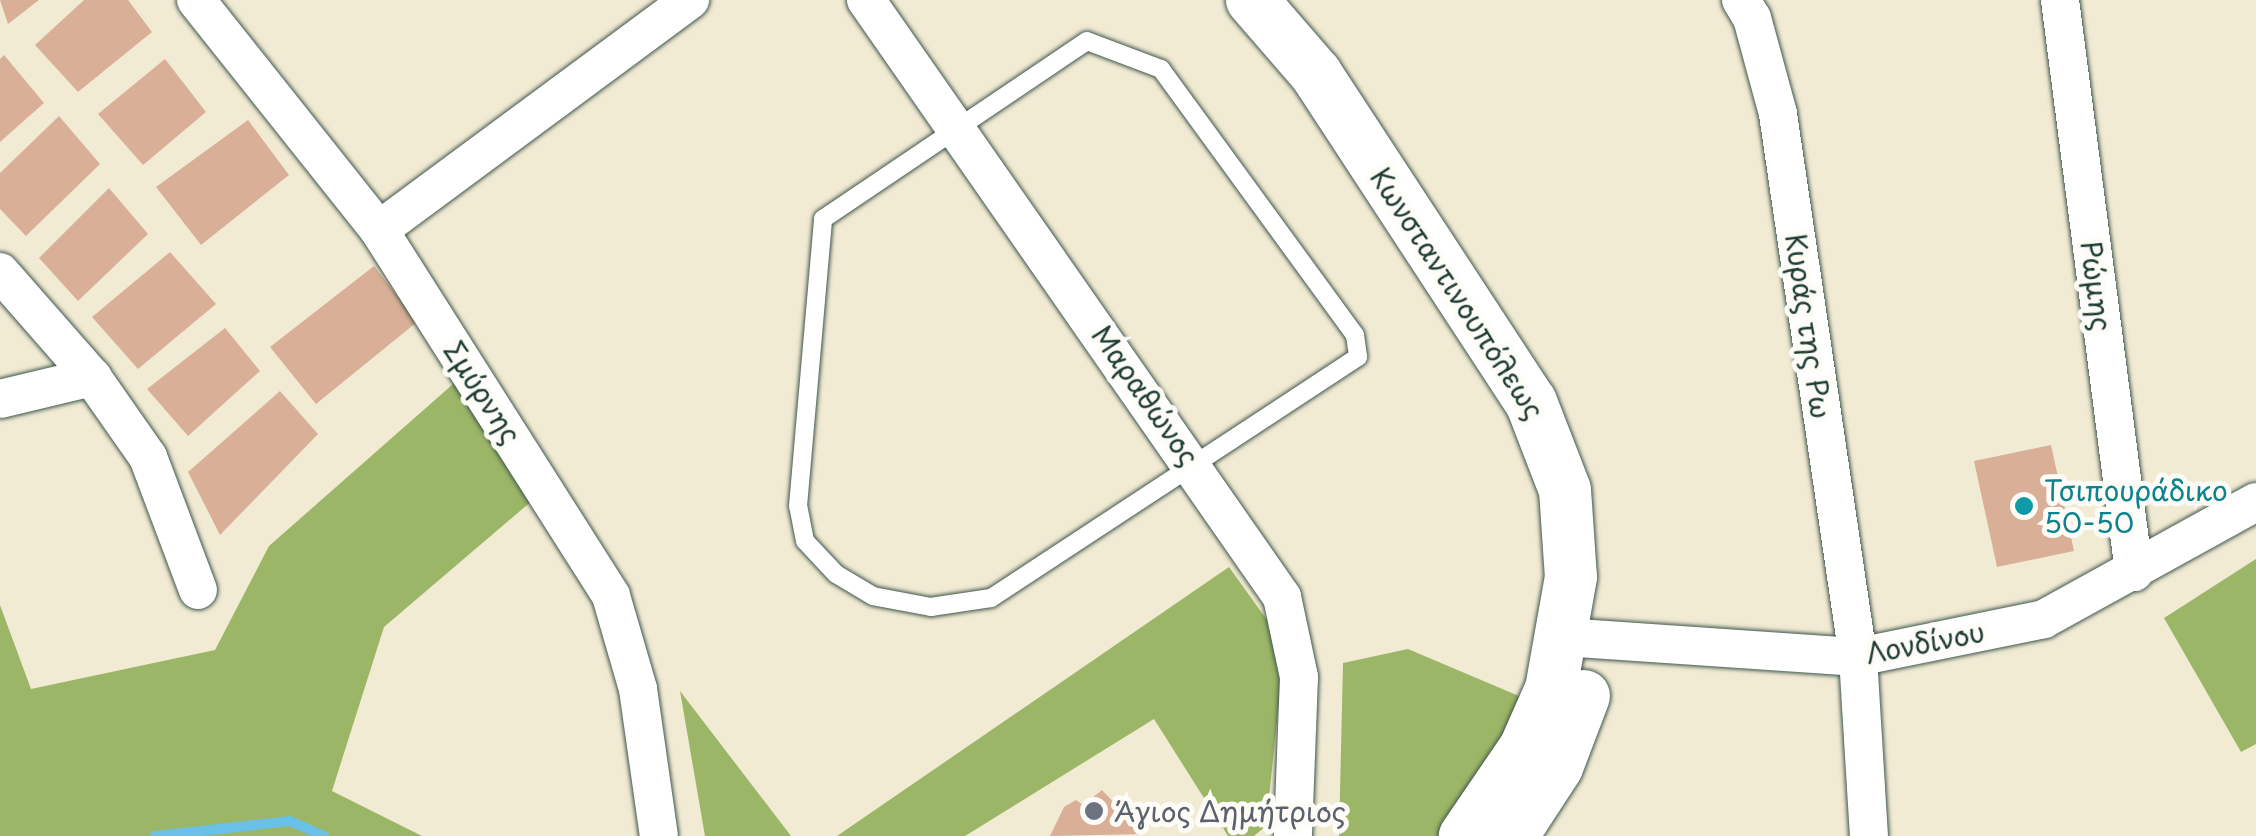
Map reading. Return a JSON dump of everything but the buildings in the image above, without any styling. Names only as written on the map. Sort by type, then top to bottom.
[{"type":"main road","name":"Κωνσταντινουπόλεως","points":[[1252,0],[1316,74],[1531,402],[1553,446],[1570,528],[1578,638],[1526,748],[1465,836]]},
{"type":"main road","name":"Κωνσταντινουπόλεως","points":[[1288,0],[1362,94],[1566,403],[1584,456],[1594,515],[1578,638],[1575,727],[1512,836]]},
{"type":"street","name":"Σμύρνης","points":[[196,0],[379,230],[612,596],[638,689],[659,836]]},
{"type":"street","points":[[379,230],[690,0]]},
{"type":"street","name":"Μαραθώνος","points":[[866,0],[1196,467],[1282,597],[1299,677],[1293,836]]},
{"type":"street","name":"Κυράς της Ρω","points":[[1741,0],[1752,18],[1778,114],[1858,657],[1869,836]]},
{"type":"street","name":"Ρώμης","points":[[2060,0],[2134,572]]},
{"type":"street","points":[[0,272],[92,377],[148,457],[198,590]]},
{"type":"street","points":[[0,400],[92,377]]},
{"type":"street","name":"Λονδίνου","points":[[1578,638],[1858,657],[2044,619],[2256,502]]},
{"type":"lane","points":[[1086,41],[1161,69],[1355,336],[1358,357],[1196,467],[991,598],[931,607],[873,596],[836,574],[805,541],[798,506],[824,219],[957,125],[1086,41]]},
{"type":"green space","points":[[469,370],[554,482],[384,627],[332,791],[422,836],[0,836],[0,605],[31,689],[215,650],[269,546]]},
{"type":"green space","points":[[2256,559],[2256,744],[2241,752],[2164,618]]},
{"type":"green space","points":[[1229,567],[1285,645],[1266,826],[1254,836],[1228,836],[1154,719],[965,836],[837,836]]},
{"type":"green space","points":[[1408,649],[1533,702],[1459,836],[1339,836],[1343,663]]},
{"type":"green space","points":[[680,691],[791,836],[705,836]]},
{"type":"waterway","points":[[155,836],[290,821],[324,836]]},
{"type":"place","name":"Τσιπουράδικο 50-50","points":[[2024,506]]},
{"type":"place","name":"Άγιος Δημήτριος","points":[[1094,811]]}]
